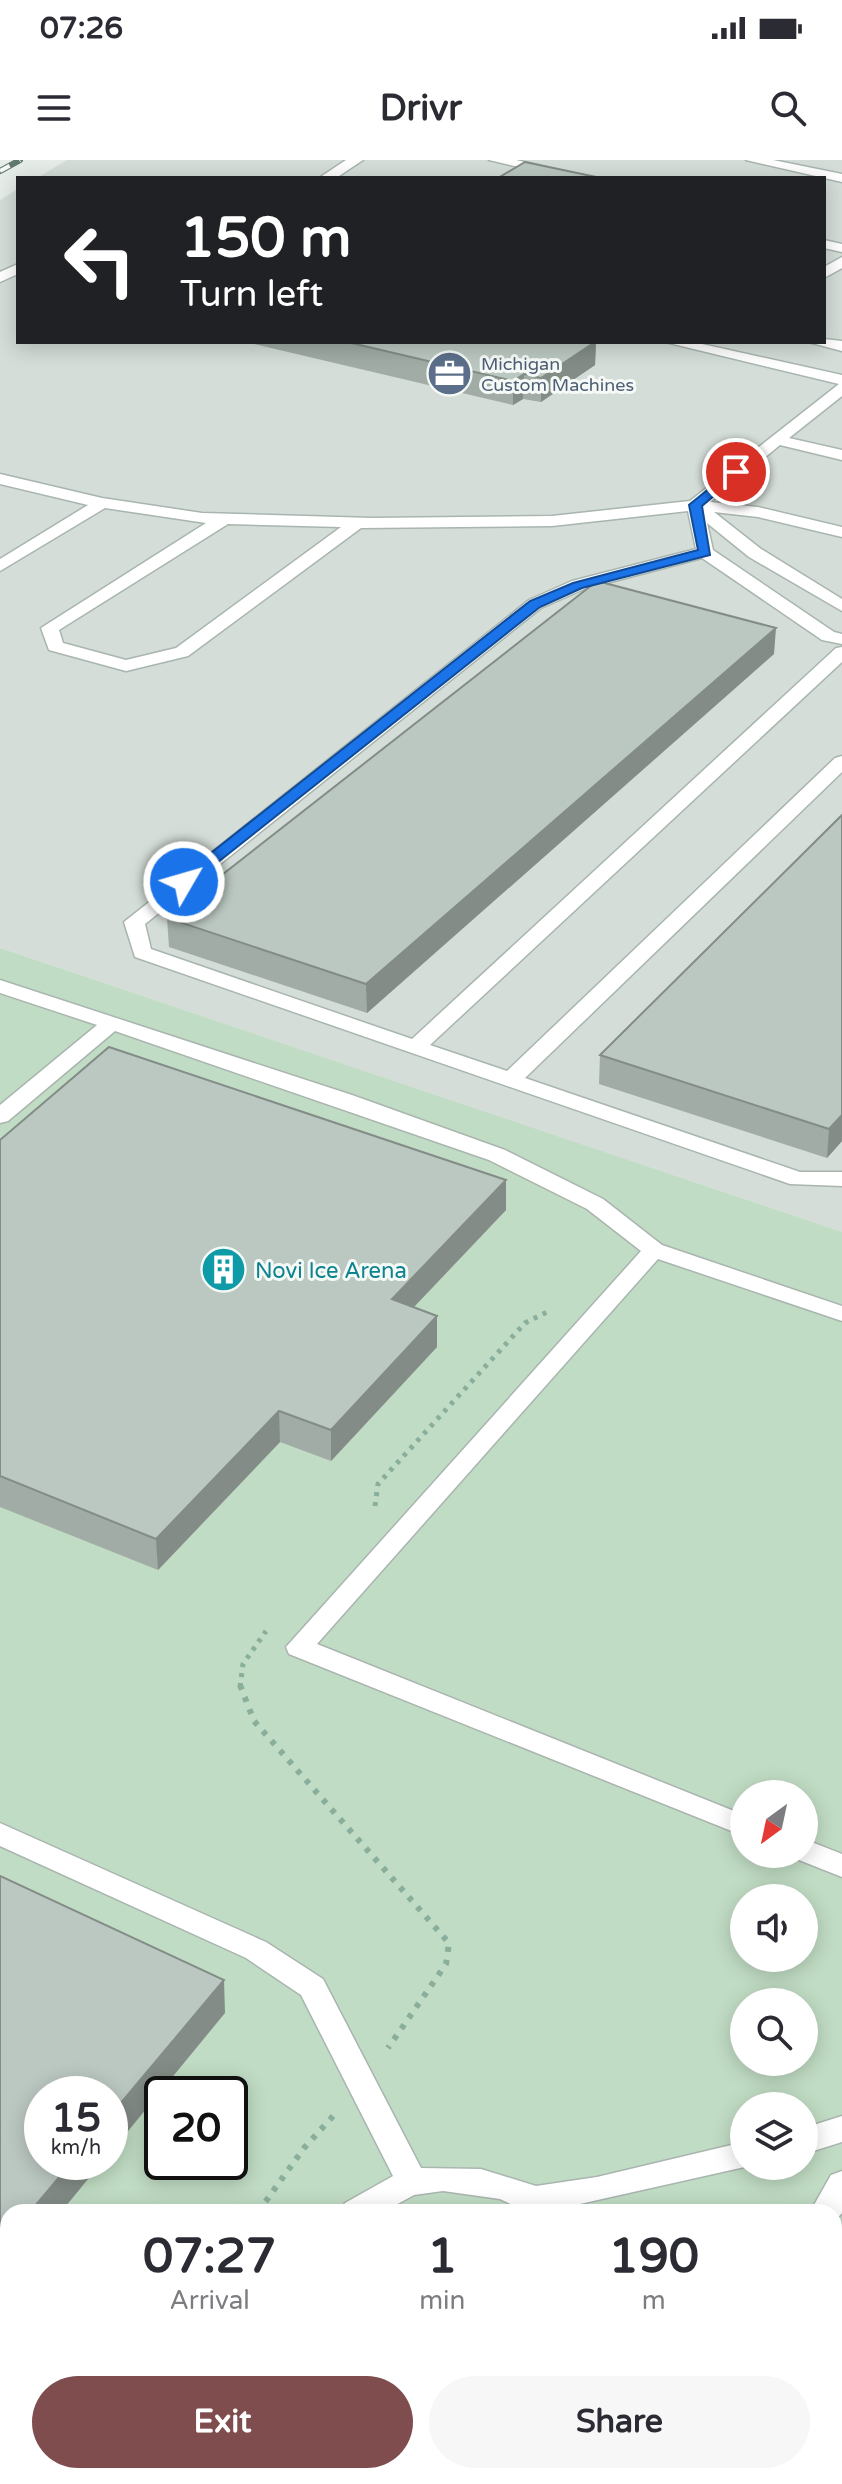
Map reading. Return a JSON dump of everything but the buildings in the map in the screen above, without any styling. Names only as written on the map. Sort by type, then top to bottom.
[{"type":"street","points":[[329,176],[356,160]]},
{"type":"street","points":[[496,160],[574,176]]},
{"type":"street","points":[[753,160],[842,178]]},
{"type":"street","points":[[682,344],[842,380]]},
{"type":"street","points":[[695,505],[842,388]]},
{"type":"street","points":[[777,440],[842,455]]},
{"type":"street","points":[[0,479],[102,503],[226,518],[357,523],[552,521],[695,505],[758,512],[842,532]]},
{"type":"street","points":[[0,566],[102,503]]},
{"type":"street","points":[[695,505],[705,552],[828,636],[842,639]]},
{"type":"street","points":[[695,505],[755,553],[842,606]]},
{"type":"street","points":[[226,518],[50,628],[55,646],[126,666],[182,652],[357,523]]},
{"type":"street","points":[[705,552],[578,585],[535,604],[134,922],[142,953],[798,1179],[842,1179]]},
{"type":"street","points":[[416,1047],[842,652]]},
{"type":"street","points":[[510,1080],[842,762]]},
{"type":"street","points":[[0,986],[497,1155],[595,1204],[654,1250],[842,1314]]},
{"type":"street","points":[[0,1116],[112,1023]]},
{"type":"street","points":[[654,1250],[299,1647],[730,1820]]},
{"type":"street","points":[[0,1834],[256,1950],[312,1987],[412,2182]]},
{"type":"street","points":[[818,1856],[842,1866]]},
{"type":"street","points":[[818,2137],[842,2129]]},
{"type":"street","points":[[548,2204],[730,2158]]},
{"type":"street","points":[[371,2204],[412,2182],[476,2179],[541,2204]]},
{"type":"street","points":[[831,2204],[842,2184]]},
{"type":"path","points":[[374,1513],[378,1484],[525,1323],[562,1305]]},
{"type":"path","points":[[264,2204],[304,2148],[361,2082],[435,1981],[446,1964],[449,1943],[254,1721],[238,1695],[239,1670],[252,1647],[272,1624]]},
{"type":"shaded area","points":[[67,160],[842,160],[842,1232],[0,948],[0,200],[16,190],[16,344],[826,344],[826,176],[40,176]]},
{"type":"green space","points":[[0,948],[842,1232],[842,2204],[0,2204]]},
{"type":"railway","points":[[0,171],[20,160]]},
{"type":"place","name":"Michigan Custom Machines","points":[[450,374]]},
{"type":"place","name":"Novi Ice Arena","points":[[224,1270]]},
{"type":"route","points":[[184,882],[535,604],[578,585],[705,552],[695,505],[736,472]]}]
